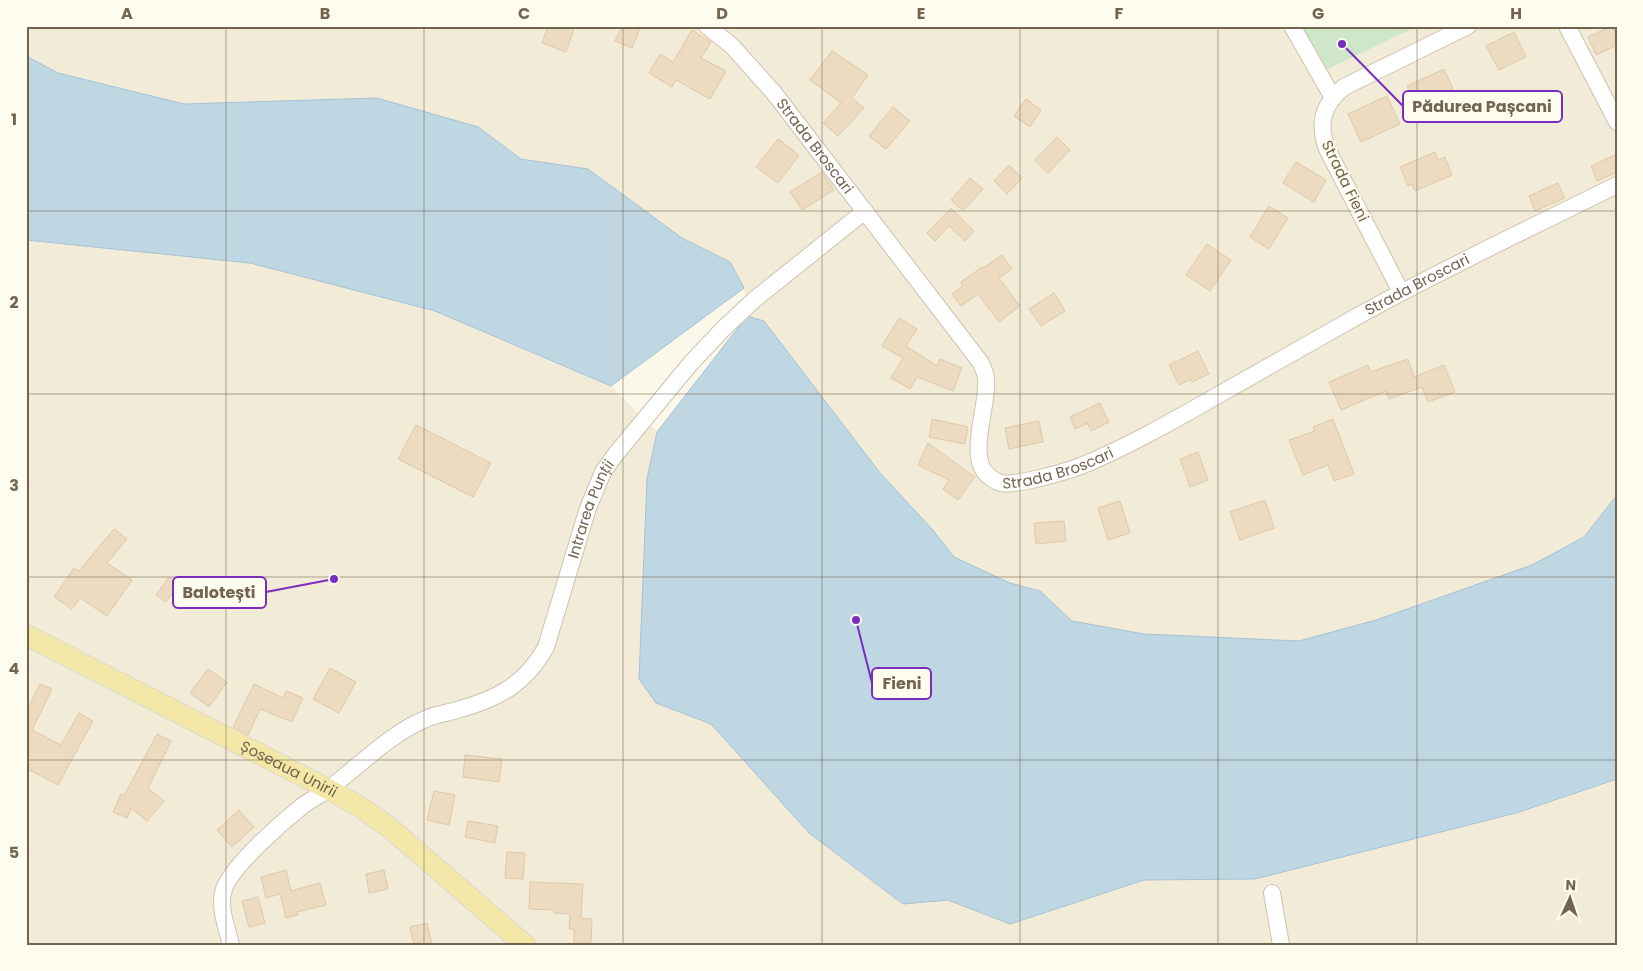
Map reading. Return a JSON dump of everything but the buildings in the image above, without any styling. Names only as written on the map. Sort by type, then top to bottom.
[{"type":"main road","name":"Șoseaua Unirii","points":[[26,635],[362,808],[390,828],[525,945]]},
{"type":"street","name":"Strada Broscari","points":[[707,26],[732,46],[774,93],[981,363],[986,378],[986,394],[979,441],[979,458],[981,469],[989,477],[1000,483],[1024,481],[1080,466],[1169,423],[1401,292],[1617,185]]},
{"type":"street","points":[[1292,26],[1332,96],[1344,87],[1468,26]]},
{"type":"street","points":[[1568,26],[1617,122]]},
{"type":"street","name":"Strada Fieni","points":[[1332,96],[1326,106],[1323,117],[1323,137],[1327,149],[1401,292]]},
{"type":"street","name":"Intrarea Punții","points":[[231,945],[222,900],[228,880],[243,862],[283,822],[404,731],[427,718],[499,696],[515,686],[529,673],[546,647],[588,508],[603,472],[615,455],[691,363],[724,328],[769,287],[864,211]]},
{"type":"street","points":[[1272,893],[1281,945]]},
{"type":"shaded area","points":[[26,26],[1298,26],[1326,70],[1418,26],[1617,26],[1617,495],[1584,537],[1532,565],[1376,620],[1299,641],[1144,634],[1072,621],[1040,591],[1010,583],[954,557],[932,529],[880,473],[747,316],[744,288],[730,262],[682,238],[588,169],[521,159],[478,127],[377,98],[184,104],[58,73],[26,56]]},
{"type":"shaded area","points":[[26,240],[250,263],[435,311],[611,386],[657,432],[647,480],[656,703],[711,724],[809,833],[903,904],[948,900],[1010,924],[1144,880],[1255,879],[1516,813],[1617,779],[1617,945],[26,945]]},
{"type":"green space","points":[[1298,26],[1418,26],[1326,70]]},
{"type":"water","points":[[26,56],[58,73],[184,104],[377,98],[478,127],[521,159],[588,169],[682,238],[730,262],[744,288],[611,386],[435,311],[250,263],[26,240]]},
{"type":"water","points":[[747,316],[764,321],[880,473],[932,529],[954,557],[1010,583],[1040,591],[1072,621],[1144,634],[1299,641],[1376,620],[1532,565],[1584,537],[1617,495],[1617,779],[1516,813],[1255,879],[1144,880],[1010,924],[948,900],[903,904],[809,833],[711,724],[656,703],[639,679],[647,479],[657,432]]},
{"type":"place","name":"Pădurea Pașcani","points":[[1342,44]]},
{"type":"place","name":"Balotești","points":[[334,579]]},
{"type":"place","name":"Fieni","points":[[856,620]]}]
